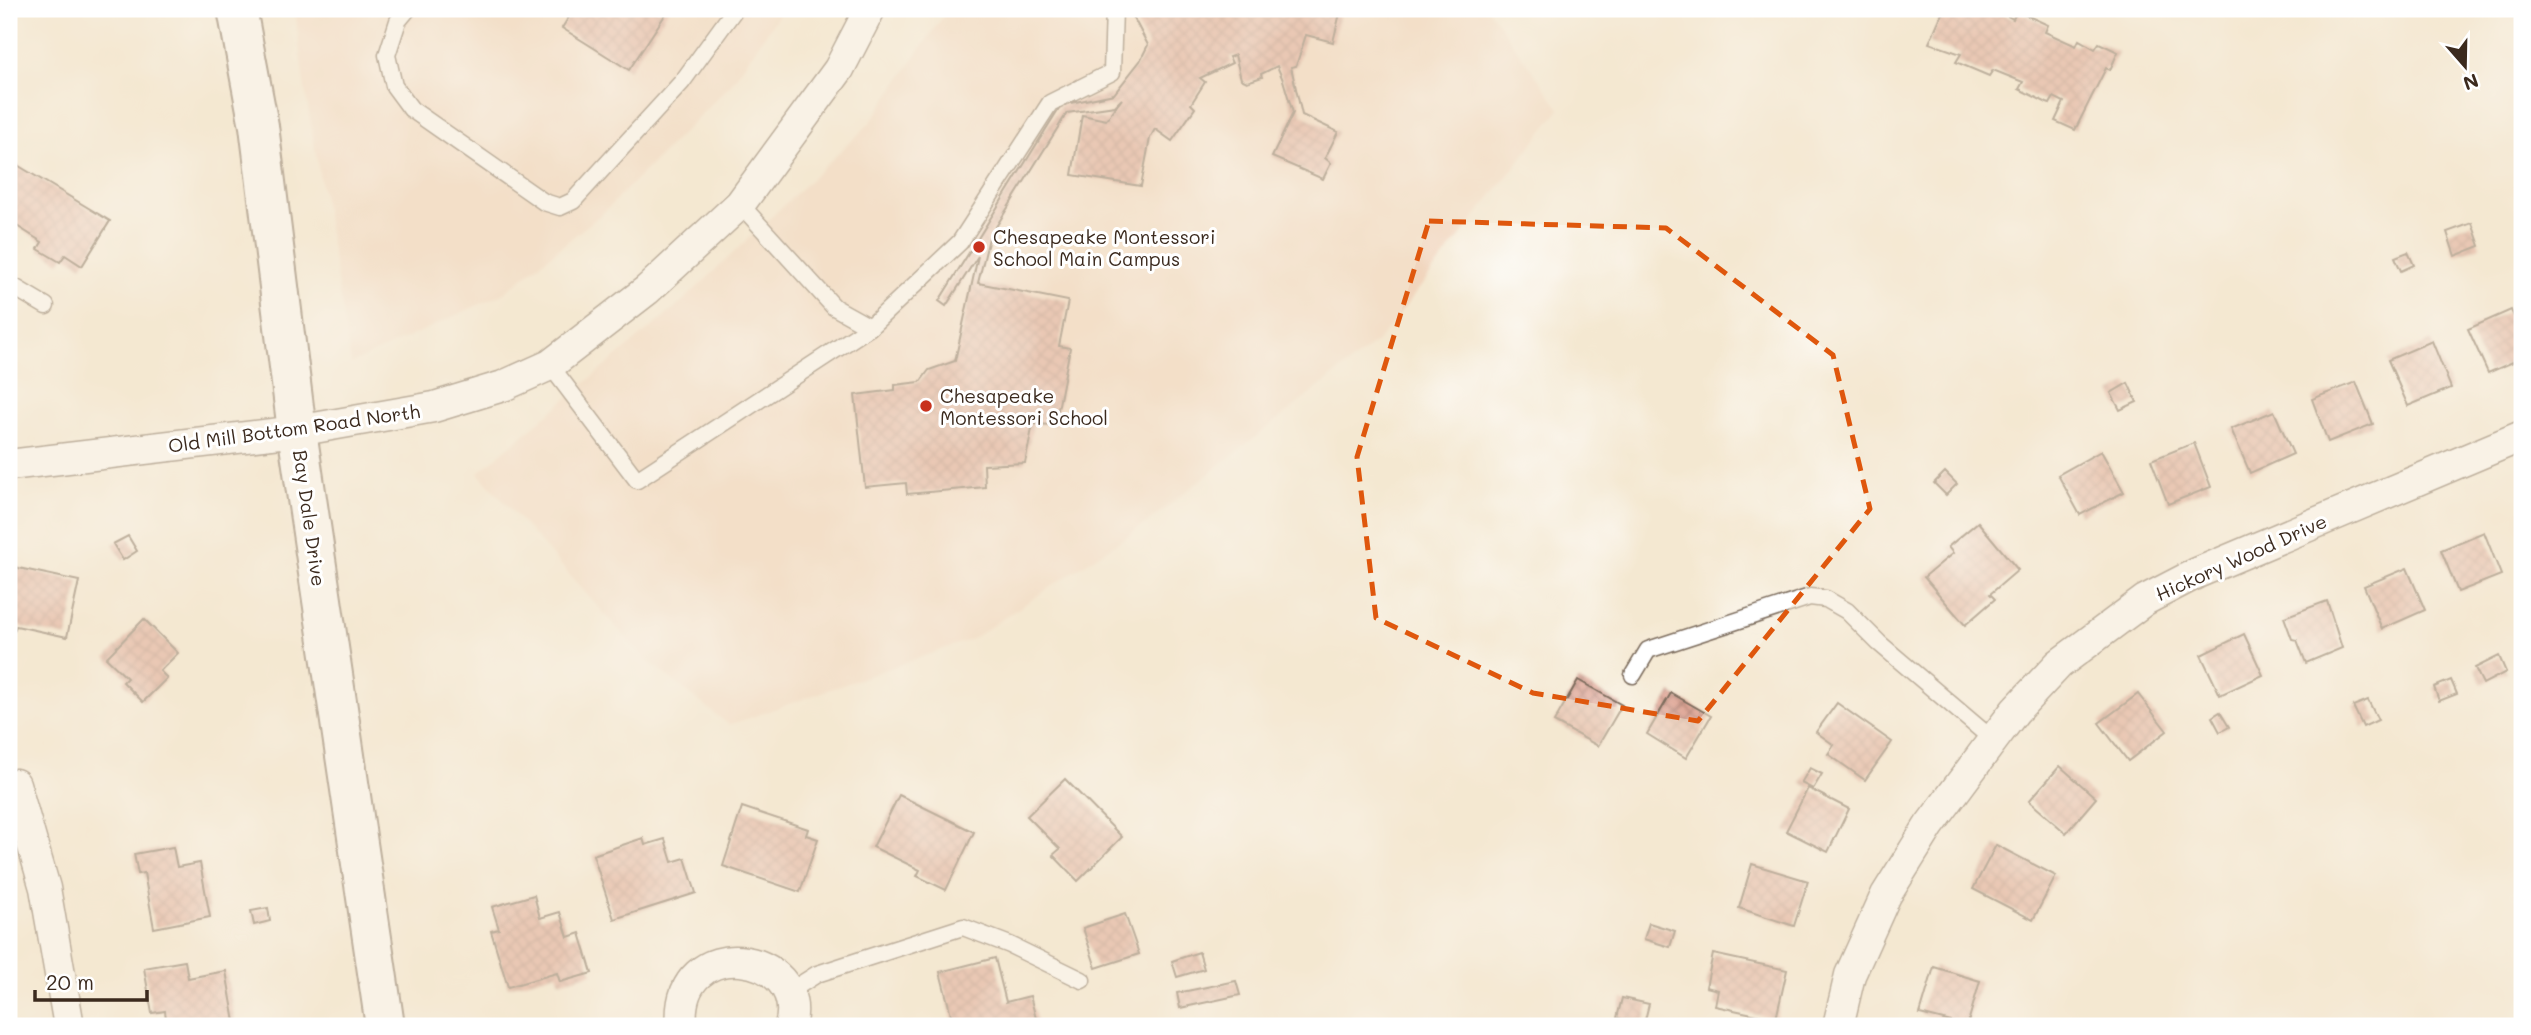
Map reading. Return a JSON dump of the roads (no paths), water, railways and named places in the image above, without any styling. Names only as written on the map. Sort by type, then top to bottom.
[{"type":"street","name":"Bay Dale Drive","points":[[237,9],[259,126],[297,431],[384,1026]]},
{"type":"street","name":"Old Mill Bottom Road North","points":[[9,465],[297,431],[434,407],[503,386],[550,365],[647,290],[740,204],[839,69],[870,9]]},
{"type":"street","name":"Hickory Wood Drive","points":[[1838,1026],[1850,975],[1886,895],[1929,826],[1993,740],[2059,664],[2145,600],[2197,573],[2522,436]]},
{"type":"street","points":[[15,784],[45,888],[69,1026]]},
{"type":"street","points":[[682,1026],[681,1010],[685,991],[697,975],[725,960],[744,959],[762,965],[777,976],[791,1002],[790,1026]]},
{"type":"lane","points":[[408,9],[398,20],[387,55],[394,86],[411,109],[544,202],[560,206],[573,201],[682,82],[735,9]]},
{"type":"lane","points":[[550,365],[637,480],[870,327],[960,242],[1049,103],[1112,72],[1114,9]]},
{"type":"lane","points":[[740,204],[834,307],[870,327]]},
{"type":"lane","points":[[9,284],[46,306]]},
{"type":"lane","points":[[1633,675],[1648,650],[1810,597],[1826,598],[1847,611],[1879,643],[1993,740]]},
{"type":"lane","points":[[787,993],[817,974],[963,927],[1010,945],[1082,980]]},
{"type":"place","name":"Chesapeake Montessori School Main Campus","points":[[979,247]]},
{"type":"place","name":"Chesapeake Montessori School","points":[[926,406]]}]
